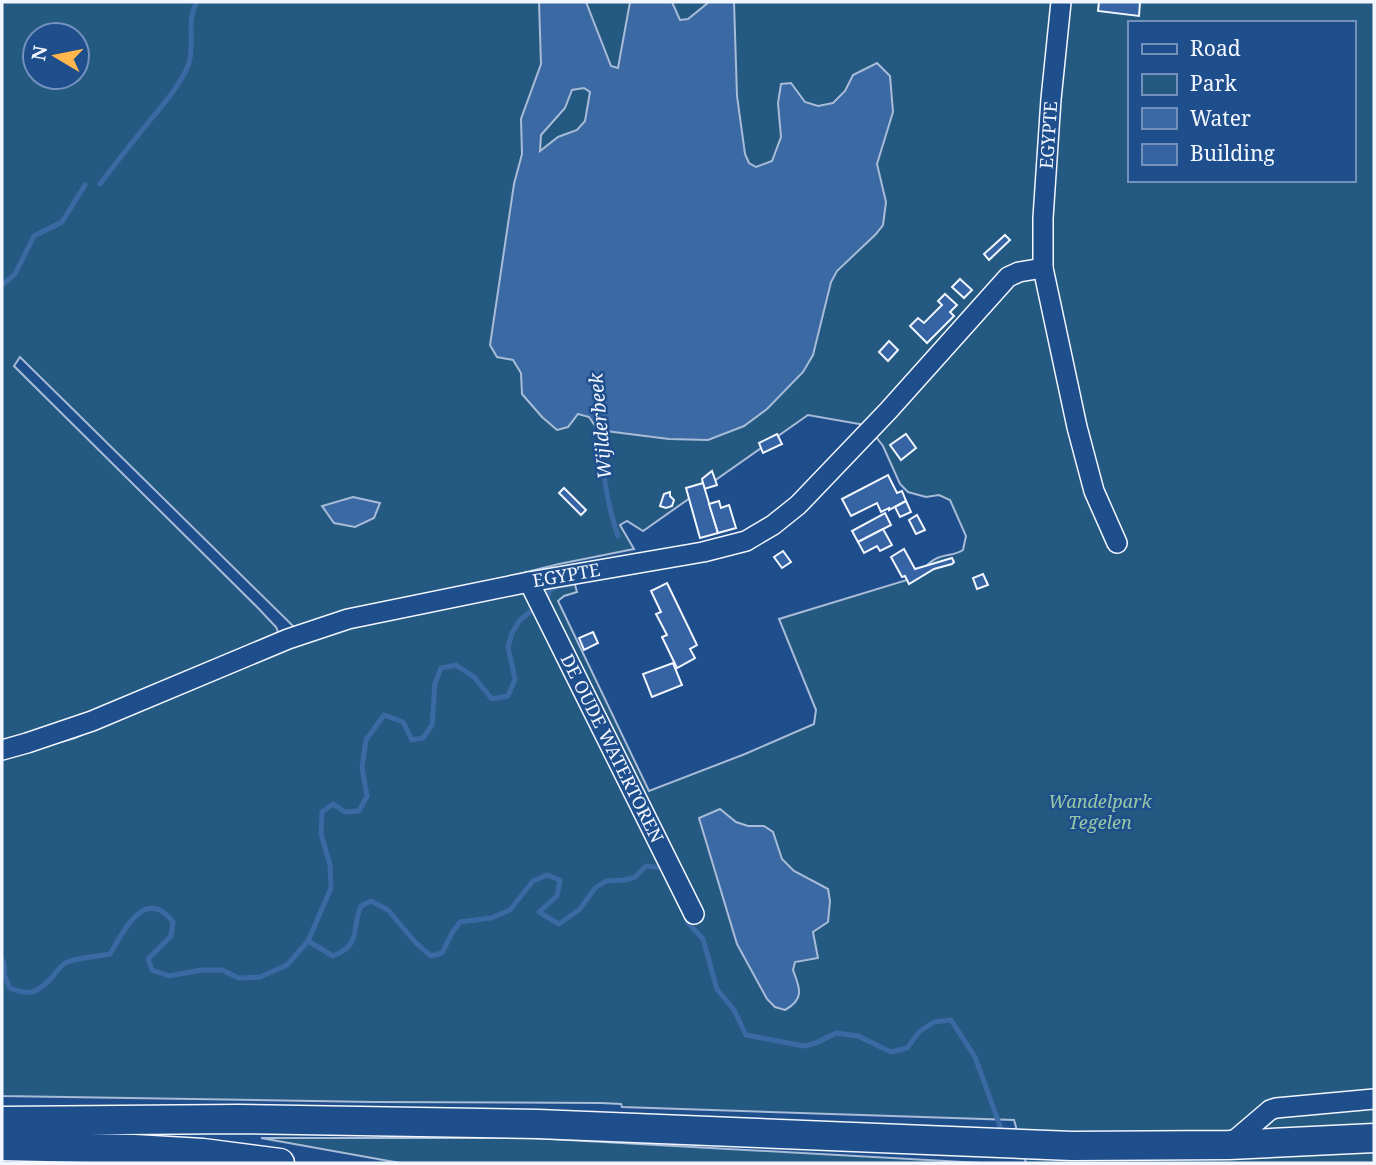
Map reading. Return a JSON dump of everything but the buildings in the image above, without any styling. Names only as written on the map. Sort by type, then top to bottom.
[{"type":"highway","points":[[2,1121],[238,1119],[525,1124],[1072,1146],[1229,1145],[1374,1138]]},
{"type":"highway","points":[[2,1146],[203,1153],[280,1163]]},
{"type":"street","name":"EGYPTE","points":[[1061,2],[1051,99],[1043,218],[1043,268],[1077,427],[1094,491],[1117,543]]},
{"type":"street","name":"EGYPTE","points":[[2,750],[92,721],[288,639],[348,619],[529,582],[704,552],[746,541],[773,525],[797,505],[888,411],[1009,277],[1043,268]]},
{"type":"street","name":"DE OUDE WATERTOREN","points":[[529,582],[694,914]]},
{"type":"street","points":[[1229,1145],[1270,1110],[1276,1108],[1374,1099]]},
{"type":"green space","name":"Wandelpark Tegelen","points":[[2,2],[1374,2],[1374,1163],[1026,1163],[1014,1120],[622,1107],[621,1104],[601,1103],[2,1096],[2,758],[75,738],[207,680],[328,632],[528,590],[545,596],[553,587],[574,581],[577,592],[558,601],[649,791],[814,724],[816,710],[779,619],[917,577],[933,560],[963,550],[966,536],[950,500],[939,495],[926,497],[908,492],[900,484],[883,446],[876,437],[882,428],[808,415],[643,531],[627,521],[620,525],[634,549],[559,564],[296,629],[20,357],[14,366],[276,627],[278,632],[273,636],[163,686],[43,730],[2,741]]},
{"type":"green space","points":[[261,1138],[532,1138],[981,1163],[400,1163]]},
{"type":"water","points":[[539,2],[586,2],[611,66],[618,68],[630,2],[672,2],[680,20],[688,19],[709,2],[734,2],[737,96],[745,154],[749,163],[756,167],[772,161],[781,137],[778,103],[781,84],[791,83],[805,102],[818,106],[833,103],[845,91],[853,75],[877,63],[890,76],[893,112],[877,164],[886,202],[883,225],[837,271],[831,282],[813,355],[803,372],[767,409],[744,426],[708,440],[669,439],[598,430],[589,417],[578,414],[568,427],[557,430],[522,394],[521,373],[513,360],[497,357],[490,345],[514,184],[522,154],[521,119],[541,64]],"holes":[[[584,88],[590,92],[585,121],[577,130],[558,137],[540,151],[541,135],[565,108],[572,90]]]},
{"type":"water","points":[[353,497],[380,503],[374,518],[355,527],[334,523],[322,506]]},
{"type":"water","points":[[720,809],[736,822],[748,826],[764,826],[773,832],[782,859],[794,871],[828,889],[828,922],[813,932],[818,958],[795,962],[793,970],[799,993],[796,1002],[785,1010],[775,1007],[767,999],[737,944],[699,818]]},
{"type":"waterway","points":[[100,184],[170,96],[184,74],[190,58],[192,17],[197,2]]},
{"type":"waterway","points":[[2,285],[15,274],[34,236],[62,222],[85,185]]},
{"type":"waterway","name":"Wijlderbeek","points":[[599,423],[607,494],[618,536]]},
{"type":"waterway","name":"Wijlderbeek","points":[[546,603],[550,590],[571,585]]},
{"type":"waterway","name":"Wijlderbeek","points":[[2,960],[10,988],[23,992],[34,991],[43,986],[65,963],[110,954],[128,924],[144,910],[153,908],[163,912],[173,922],[171,936],[148,959],[152,970],[169,976],[201,970],[222,970],[239,978],[260,977],[287,965],[308,941],[331,888],[330,865],[321,834],[322,812],[333,804],[345,812],[359,811],[367,796],[362,767],[366,740],[384,715],[403,722],[412,740],[423,738],[432,725],[435,683],[441,668],[456,665],[474,677],[492,699],[508,696],[515,679],[508,647],[519,621],[530,612]]},
{"type":"waterway","points":[[308,941],[333,956],[342,952],[352,941],[361,906],[371,901],[388,910],[431,956],[442,953],[460,922],[491,918],[510,910],[533,881],[547,875],[560,880],[557,896],[539,912],[559,924],[580,909],[595,888],[606,881],[635,877],[646,866],[664,868],[666,871]]},
{"type":"waterway","points":[[685,915],[688,923],[703,939],[717,989],[734,1010],[746,1035],[804,1046],[836,1033],[858,1036],[891,1052],[907,1048],[920,1031],[934,1022],[951,1020],[975,1057],[1003,1134]]}]
